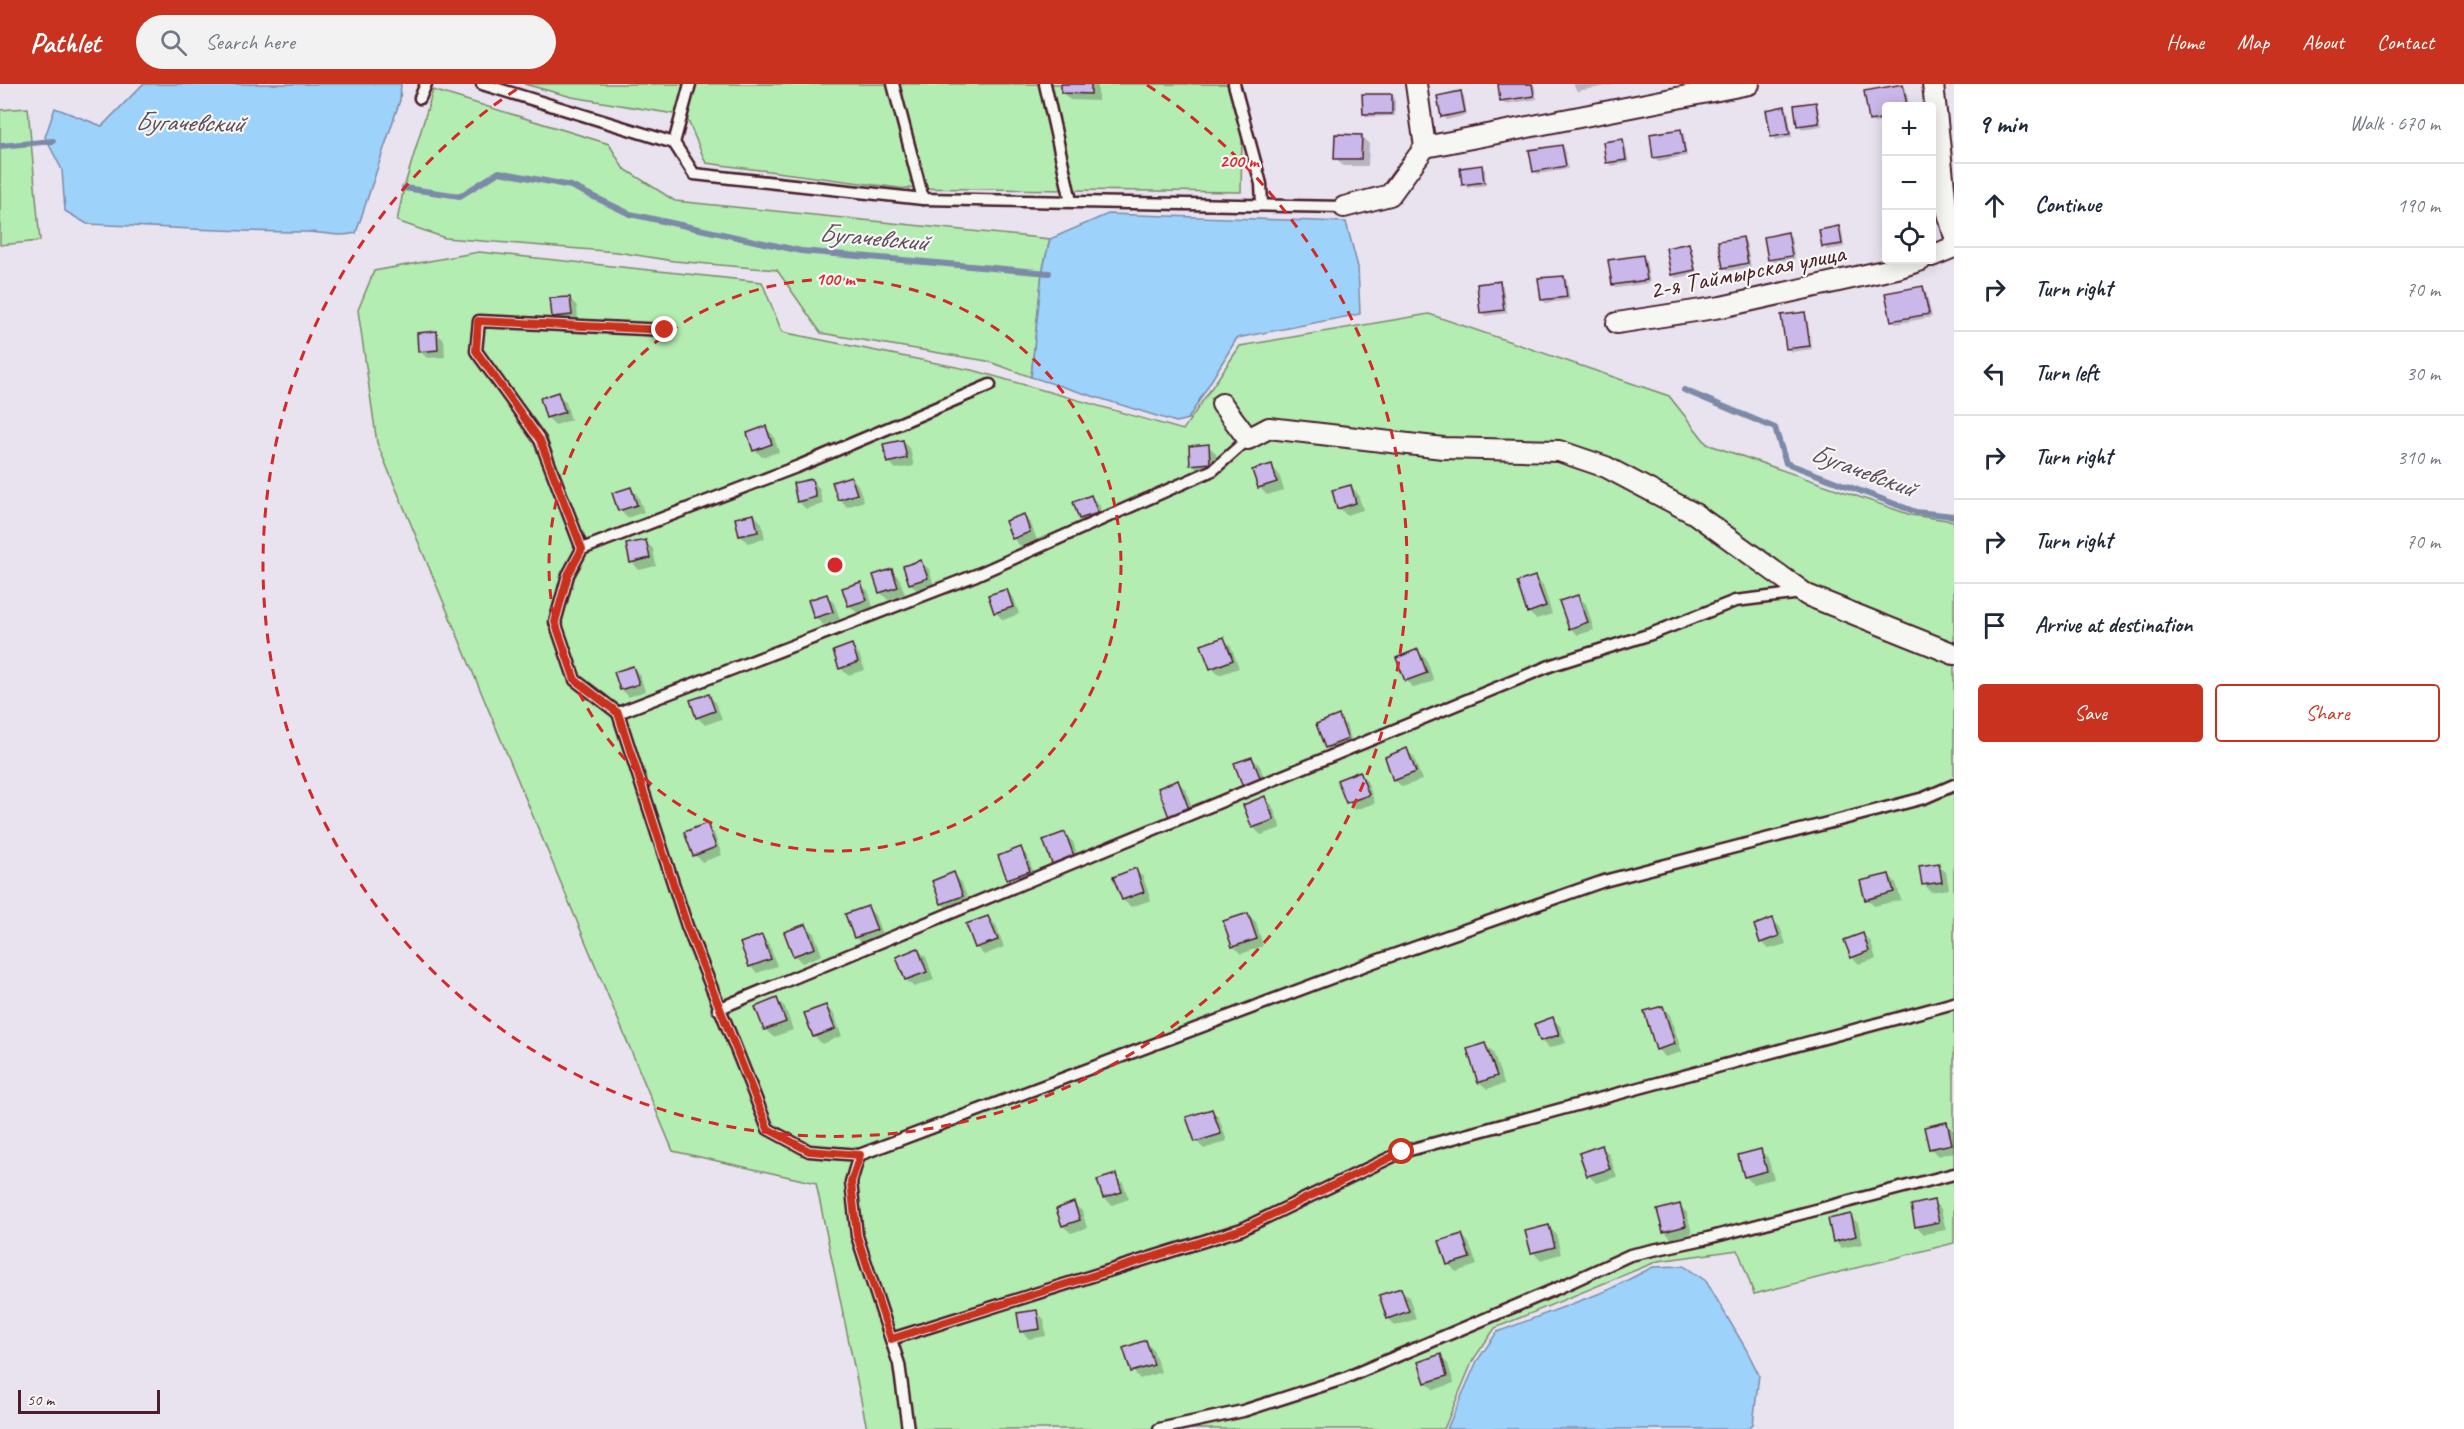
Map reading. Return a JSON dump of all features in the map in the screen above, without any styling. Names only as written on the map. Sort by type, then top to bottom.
[{"type":"street","points":[[1416,84],[1425,147]]},
{"type":"street","points":[[1344,207],[1390,195],[1425,147],[1749,84]]},
{"type":"street","points":[[1933,84],[1946,206],[1954,234]]},
{"type":"street","points":[[1936,254],[1954,247]]},
{"type":"street","name":"2-я Таймырская улица","points":[[1617,323],[1721,307],[1909,264]]},
{"type":"street","points":[[1222,404],[1248,439],[1269,428],[1443,448],[1559,451],[1606,467],[1695,514],[1805,593],[1954,654]]},
{"type":"lane","points":[[420,98],[426,84]]},
{"type":"lane","points":[[482,84],[674,143],[694,174],[923,199],[1344,207]]},
{"type":"lane","points":[[674,143],[690,84]]},
{"type":"lane","points":[[893,84],[923,199]]},
{"type":"lane","points":[[1046,84],[1071,201]]},
{"type":"lane","points":[[1234,84],[1261,184],[1262,204]]},
{"type":"lane","points":[[582,549],[540,440],[476,351],[478,321],[665,330]]},
{"type":"lane","points":[[990,385],[799,466],[582,549],[568,575],[555,622],[575,680],[618,713],[687,926],[718,1009],[768,1129],[809,1151],[860,1155],[1378,960],[1604,881],[1924,798],[1954,785]]},
{"type":"lane","points":[[618,713],[976,575],[1213,470],[1248,439]]},
{"type":"lane","points":[[718,1009],[1552,665],[1651,634],[1735,601],[1805,593]]},
{"type":"lane","points":[[891,1339],[1242,1229],[1402,1152],[1954,1003]]},
{"type":"lane","points":[[860,1155],[851,1182],[857,1236],[899,1364],[908,1429]]},
{"type":"lane","points":[[1159,1429],[1243,1411],[1343,1379],[1630,1255],[1704,1239],[1954,1174]]},
{"type":"green space","points":[[524,84],[1227,84],[1242,136],[1241,192],[899,188],[706,163],[686,116],[572,97]]},
{"type":"green space","points":[[433,90],[609,144],[623,168],[675,201],[1050,239],[1042,273],[1031,377],[987,361],[821,333],[777,270],[674,261],[617,252],[445,238],[397,221],[404,188]]},
{"type":"green space","points":[[28,108],[40,241],[0,245],[0,110]]},
{"type":"green space","points":[[479,252],[762,282],[782,332],[976,371],[1183,430],[1240,346],[1429,314],[1669,396],[1707,444],[1911,515],[1954,521],[1954,1243],[1754,1294],[1738,1250],[1658,1261],[1495,1328],[1473,1360],[1444,1429],[867,1429],[816,1183],[673,1151],[377,443],[358,310],[374,271]]},
{"type":"water","points":[[143,84],[401,84],[400,100],[356,233],[336,235],[313,232],[87,224],[65,211],[62,170],[45,137],[55,108],[102,126]]},
{"type":"water","points":[[1108,214],[1346,222],[1358,267],[1360,314],[1237,338],[1188,419],[1176,422],[1031,377],[1042,273],[1050,239]]},
{"type":"water","points":[[1684,1266],[1706,1281],[1759,1375],[1753,1424],[1747,1429],[1447,1429],[1477,1361],[1497,1332],[1606,1291],[1653,1267]]},
{"type":"building","points":[[1061,84],[1091,84],[1091,94],[1061,93]]},
{"type":"building","points":[[1498,84],[1532,84],[1534,96],[1500,101]]},
{"type":"building","points":[[1903,84],[1906,102],[1882,102],[1882,119],[1869,121],[1864,91]]},
{"type":"building","points":[[1461,91],[1465,112],[1441,117],[1437,96]]},
{"type":"building","points":[[1362,94],[1392,94],[1392,114],[1363,114]]},
{"type":"building","points":[[1816,102],[1819,123],[1797,126],[1794,105]]},
{"type":"building","points":[[1785,106],[1790,134],[1771,137],[1766,110]]},
{"type":"building","points":[[1681,129],[1685,153],[1653,158],[1650,134]]},
{"type":"building","points":[[1335,134],[1362,135],[1361,159],[1334,159]]},
{"type":"building","points":[[1623,139],[1626,160],[1606,163],[1603,142]]},
{"type":"building","points":[[1562,145],[1566,166],[1533,172],[1529,150]]},
{"type":"building","points":[[1482,165],[1484,182],[1462,185],[1460,168]]},
{"type":"building","points":[[1839,226],[1842,244],[1822,247],[1819,230]]},
{"type":"building","points":[[1788,232],[1792,256],[1768,260],[1764,237]]},
{"type":"building","points":[[1743,237],[1748,263],[1723,268],[1718,241]]},
{"type":"building","points":[[1689,243],[1695,270],[1671,275],[1666,248]]},
{"type":"building","points":[[1643,255],[1647,280],[1612,285],[1608,260]]},
{"type":"building","points":[[1564,276],[1567,297],[1541,300],[1538,278]]},
{"type":"building","points":[[1500,281],[1504,310],[1480,313],[1477,284]]},
{"type":"building","points":[[1923,286],[1929,314],[1891,321],[1885,293]]},
{"type":"building","points":[[570,297],[572,315],[552,317],[550,298]]},
{"type":"building","points":[[1805,312],[1810,346],[1786,349],[1781,315]]},
{"type":"building","points":[[437,331],[438,350],[418,352],[417,333]]},
{"type":"building","points":[[558,392],[565,412],[546,418],[540,398]]},
{"type":"building","points":[[766,426],[772,444],[753,451],[747,433]]},
{"type":"building","points":[[903,440],[907,458],[887,463],[883,444]]},
{"type":"building","points":[[1209,444],[1210,463],[1190,465],[1189,446]]},
{"type":"building","points":[[1272,464],[1277,482],[1258,488],[1252,470]]},
{"type":"building","points":[[851,476],[857,494],[838,500],[832,482]]},
{"type":"building","points":[[812,479],[816,497],[797,502],[793,483]]},
{"type":"building","points":[[1351,485],[1356,503],[1337,509],[1332,490]]},
{"type":"building","points":[[631,487],[637,505],[618,511],[612,493]]},
{"type":"building","points":[[1091,495],[1098,513],[1079,519],[1073,502]]},
{"type":"building","points":[[754,514],[758,532],[739,536],[735,518]]},
{"type":"building","points":[[1024,514],[1030,532],[1012,539],[1005,521]]},
{"type":"building","points":[[646,540],[650,558],[630,563],[626,544]]},
{"type":"building","points":[[921,560],[928,578],[909,584],[903,566]]},
{"type":"building","points":[[892,569],[898,587],[879,593],[873,575]]},
{"type":"building","points":[[1535,576],[1546,606],[1527,613],[1517,582]]},
{"type":"building","points":[[861,582],[867,600],[848,606],[842,588]]},
{"type":"building","points":[[1007,589],[1013,607],[994,613],[988,595]]},
{"type":"building","points":[[827,594],[833,612],[814,618],[808,600]]},
{"type":"building","points":[[1578,595],[1588,622],[1569,629],[1559,601]]},
{"type":"building","points":[[1224,637],[1233,660],[1210,669],[1201,645]]},
{"type":"building","points":[[852,644],[858,662],[839,669],[833,651]]},
{"type":"building","points":[[1418,649],[1427,673],[1405,681],[1396,658]]},
{"type":"building","points":[[633,666],[639,684],[620,690],[614,672]]},
{"type":"building","points":[[709,694],[715,711],[696,718],[690,700]]},
{"type":"building","points":[[1339,715],[1348,739],[1325,748],[1316,724]]},
{"type":"building","points":[[1407,748],[1416,772],[1393,781],[1385,757]]},
{"type":"building","points":[[1252,757],[1261,780],[1243,787],[1234,763]]},
{"type":"building","points":[[1360,771],[1369,795],[1346,803],[1337,780]]},
{"type":"building","points":[[1178,780],[1189,809],[1169,817],[1158,788]]},
{"type":"building","points":[[1265,796],[1274,820],[1252,828],[1243,805]]},
{"type":"building","points":[[707,823],[716,847],[693,856],[684,832]]},
{"type":"building","points":[[1065,832],[1074,856],[1052,864],[1043,840]]},
{"type":"building","points":[[1021,847],[1030,871],[1007,879],[998,856]]},
{"type":"building","points":[[1939,863],[1942,882],[1922,885],[1919,866]]},
{"type":"building","points":[[1136,868],[1144,892],[1122,900],[1113,877]]},
{"type":"building","points":[[954,872],[963,896],[941,904],[932,881]]},
{"type":"building","points":[[1889,874],[1894,892],[1865,900],[1860,881]]},
{"type":"building","points":[[868,906],[877,930],[854,938],[845,914]]},
{"type":"building","points":[[1248,913],[1257,939],[1232,947],[1223,921]]},
{"type":"building","points":[[988,916],[998,940],[975,948],[966,924]]},
{"type":"building","points":[[1773,918],[1779,936],[1760,943],[1754,925]]},
{"type":"building","points":[[806,924],[815,948],[793,956],[784,932]]},
{"type":"building","points":[[1863,933],[1869,951],[1851,958],[1844,940]]},
{"type":"building","points":[[762,935],[771,959],[749,967],[740,943]]},
{"type":"building","points":[[918,948],[927,972],[905,980],[896,957]]},
{"type":"building","points":[[777,998],[786,1022],[764,1030],[755,1007]]},
{"type":"building","points":[[826,1005],[835,1029],[813,1037],[804,1013]]},
{"type":"building","points":[[1663,1006],[1675,1044],[1656,1050],[1644,1011]]},
{"type":"building","points":[[1553,1017],[1559,1035],[1540,1041],[1534,1024]]},
{"type":"building","points":[[1485,1043],[1497,1076],[1478,1083],[1467,1049]]},
{"type":"building","points":[[1212,1109],[1221,1134],[1195,1142],[1186,1117]]},
{"type":"building","points":[[1947,1122],[1952,1144],[1929,1149],[1924,1127]]},
{"type":"building","points":[[1602,1145],[1610,1169],[1587,1176],[1579,1153]]},
{"type":"building","points":[[1761,1149],[1767,1171],[1744,1177],[1738,1155]]},
{"type":"building","points":[[1116,1174],[1122,1192],[1103,1198],[1097,1180]]},
{"type":"building","points":[[1934,1200],[1939,1222],[1915,1227],[1911,1205]]},
{"type":"building","points":[[1074,1202],[1080,1220],[1062,1226],[1056,1209]]},
{"type":"building","points":[[1680,1204],[1686,1226],[1663,1232],[1657,1210]]},
{"type":"building","points":[[1851,1214],[1856,1236],[1833,1242],[1828,1219]]},
{"type":"building","points":[[1549,1225],[1555,1247],[1531,1253],[1525,1231]]},
{"type":"building","points":[[1462,1234],[1470,1258],[1447,1265],[1439,1241]]},
{"type":"building","points":[[1401,1288],[1409,1311],[1387,1319],[1379,1295]]},
{"type":"building","points":[[1037,1310],[1040,1329],[1020,1332],[1017,1313]]},
{"type":"building","points":[[1146,1340],[1154,1365],[1131,1372],[1123,1348]]},
{"type":"building","points":[[1441,1354],[1447,1376],[1425,1383],[1418,1362]]},
{"type":"waterway","name":"Бугачевский","points":[[0,146],[53,141]]},
{"type":"waterway","name":"Бугачевский","points":[[404,188],[460,196],[499,172],[571,186],[630,214],[801,251],[1049,273]]},
{"type":"waterway","name":"Бугачевский","points":[[1684,390],[1775,428],[1786,463],[1916,512],[1954,516]]},
{"type":"route","points":[[665,330],[478,321],[476,351],[540,440],[582,549],[568,575],[555,622],[575,680],[618,713],[687,926],[718,1009],[768,1129],[809,1151],[860,1155],[851,1182],[857,1236],[891,1339],[1242,1229],[1402,1152]]}]
